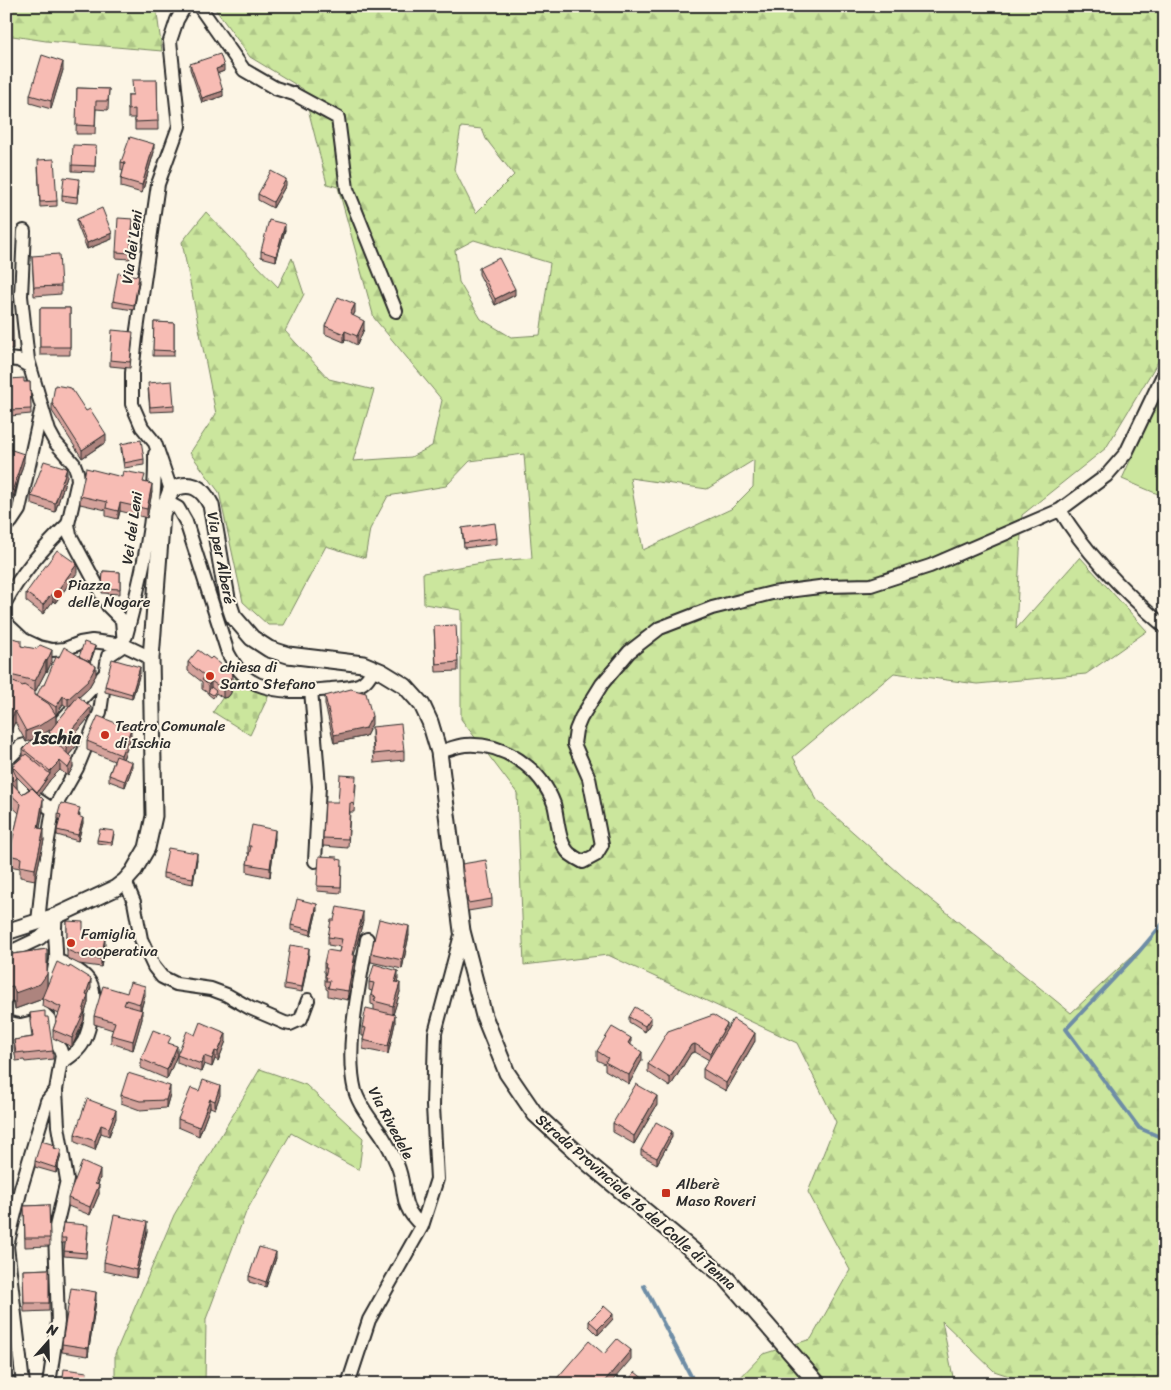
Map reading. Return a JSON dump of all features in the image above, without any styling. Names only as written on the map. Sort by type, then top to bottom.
[{"type":"street","name":"Via dei Leni","points":[[168,496],[155,443],[142,427],[132,404],[132,373],[158,184],[179,126],[170,41],[177,20],[185,6]]},
{"type":"street","points":[[200,6],[244,70],[275,88],[294,94],[338,118],[347,189],[396,312]]},
{"type":"street","points":[[24,231],[21,296],[29,366],[42,409],[55,442],[74,464],[77,472],[78,480],[68,524],[70,536],[108,606],[122,620],[124,645]]},
{"type":"street","points":[[6,359],[18,360],[29,366]]},
{"type":"street","points":[[437,745],[491,746],[504,750],[524,763],[548,791],[554,805],[559,832],[568,853],[583,862],[596,855],[602,845],[589,778],[574,744],[576,730],[581,718],[602,684],[629,652],[660,628],[712,608],[772,593],[827,586],[870,585],[930,566],[1060,510],[1106,476],[1126,453],[1165,371]]},
{"type":"street","points":[[11,522],[19,510],[42,409]]},
{"type":"street","name":"Vei dei Leni","points":[[124,645],[142,575],[149,536],[155,474],[155,443]]},
{"type":"street","name":"Via per Alberé","points":[[168,496],[179,486],[189,485],[199,489],[206,495],[211,505],[227,598],[233,616],[252,638],[269,648],[288,655],[363,664],[395,679],[422,705],[437,745]]},
{"type":"street","points":[[6,954],[40,938],[55,921],[125,881],[140,862],[147,848],[154,816],[151,658],[162,514],[168,496]]},
{"type":"street","points":[[168,496],[186,522],[228,653],[235,666],[245,676],[256,683],[270,688],[311,690],[360,685],[368,678],[374,668]]},
{"type":"street","points":[[1060,510],[1071,529],[1104,568],[1125,591],[1165,627]]},
{"type":"street","points":[[6,601],[47,544],[68,524]]},
{"type":"street","points":[[6,623],[24,640],[39,647],[52,650],[65,649],[92,641],[124,645],[151,658]]},
{"type":"street","points":[[38,922],[45,854],[53,810],[77,768],[100,712],[108,656],[124,645]]},
{"type":"street","points":[[53,810],[23,790],[6,761],[21,746],[46,739],[57,718],[104,675]]},
{"type":"street","points":[[311,690],[319,786],[315,861]]},
{"type":"street","name":"Strada Provinciale 16 del Colle di Tenna","points":[[437,745],[462,931],[484,1016],[507,1073],[535,1114],[589,1164],[727,1279],[818,1384]]},
{"type":"street","points":[[125,881],[134,902],[141,939],[154,967],[162,977],[176,984],[227,995],[250,1008],[285,1023],[301,1020],[308,1000]]},
{"type":"street","points":[[6,932],[38,922],[55,921]]},
{"type":"street","points":[[49,1384],[58,1322],[55,1231],[68,1180],[58,1126],[56,1090],[61,1063],[60,1049],[52,1039],[49,1019],[42,1012],[40,1006],[56,960],[55,921]]},
{"type":"street","name":"Via Rivedele","points":[[348,1384],[369,1320],[422,1226],[437,1179],[433,1106],[435,1033],[462,931]]},
{"type":"street","name":"Via Rivedele","points":[[367,939],[354,1023],[351,1060],[356,1092],[384,1138],[398,1166],[406,1206],[412,1217],[422,1226]]},
{"type":"street","points":[[56,960],[79,970],[91,985],[93,992],[84,1041],[74,1054],[61,1063]]},
{"type":"street","points":[[6,1008],[20,1011],[40,1006]]},
{"type":"street","points":[[23,1384],[7,1246],[21,1188],[47,1101],[56,1090]]},
{"type":"green space","points":[[6,6],[156,6],[162,51],[46,41],[6,35]]},
{"type":"green space","points":[[213,6],[1165,6],[1165,135],[1157,144],[1165,164],[1165,350],[1106,448],[1022,515],[1016,629],[1080,557],[1147,631],[1086,674],[977,684],[894,673],[793,757],[817,800],[908,881],[1071,1013],[1165,925],[1165,1384],[1033,1384],[994,1371],[942,1321],[953,1377],[962,1384],[734,1384],[763,1354],[811,1339],[850,1270],[808,1192],[836,1122],[797,1043],[608,955],[524,965],[517,793],[461,719],[461,610],[424,604],[423,573],[488,562],[532,558],[524,454],[470,461],[446,486],[388,496],[370,529],[365,558],[326,546],[284,625],[268,625],[243,602],[219,492],[190,453],[216,414],[182,242],[206,212],[278,287],[292,258],[304,294],[285,331],[329,379],[374,390],[353,461],[411,457],[432,446],[442,400],[374,318],[338,187],[327,184],[303,89],[250,57]],"holes":[[[461,127],[482,129],[486,139],[514,175],[476,213],[454,169]],[[474,240],[550,263],[540,335],[511,337],[481,319],[459,282],[455,250]],[[754,460],[753,487],[731,509],[643,550],[630,478],[707,489]]]},
{"type":"green space","points":[[1165,382],[1165,497],[1122,479]]},
{"type":"green space","points":[[237,676],[269,695],[250,735],[213,712]]},
{"type":"green space","points":[[260,1069],[306,1085],[363,1138],[359,1170],[291,1133],[246,1212],[206,1319],[205,1384],[115,1384],[115,1354],[174,1215]]},
{"type":"building","points":[[220,54],[224,66],[216,69],[223,91],[202,98],[190,64]]},
{"type":"building","points":[[42,55],[63,62],[51,101],[30,95]]},
{"type":"building","points":[[132,80],[157,80],[158,121],[135,122],[135,109],[128,110],[128,95],[133,95]]},
{"type":"building","points":[[77,88],[109,89],[108,101],[96,101],[95,126],[76,125]]},
{"type":"building","points":[[130,137],[154,144],[142,185],[121,179],[125,163],[121,162]]},
{"type":"building","points":[[73,145],[96,146],[95,166],[72,165]]},
{"type":"building","points":[[54,159],[57,201],[40,202],[38,160]]},
{"type":"building","points":[[271,171],[286,179],[273,202],[258,194]]},
{"type":"building","points":[[64,177],[79,179],[77,197],[62,195]]},
{"type":"building","points":[[102,208],[112,233],[87,243],[77,219]]},
{"type":"building","points":[[118,218],[133,219],[130,253],[116,252]]},
{"type":"building","points":[[269,220],[285,224],[276,256],[261,251]]},
{"type":"building","points":[[59,254],[61,286],[34,287],[32,256]]},
{"type":"building","points":[[499,258],[515,289],[495,299],[479,268]]},
{"type":"building","points":[[118,273],[139,276],[134,305],[113,301]]},
{"type":"building","points":[[6,294],[12,294],[13,341],[6,341]]},
{"type":"building","points":[[338,297],[355,304],[350,314],[364,321],[357,336],[345,331],[344,334],[325,326]]},
{"type":"building","points":[[40,308],[70,308],[70,347],[40,347]]},
{"type":"building","points":[[154,322],[174,323],[174,351],[153,350]]},
{"type":"building","points":[[112,330],[133,332],[130,362],[110,360]]},
{"type":"building","points":[[24,378],[24,382],[30,382],[31,409],[10,410],[9,379]]},
{"type":"building","points":[[172,381],[174,405],[150,407],[148,383]]},
{"type":"building","points":[[55,385],[71,388],[86,411],[90,409],[106,434],[82,450],[52,403]]},
{"type":"building","points":[[141,440],[144,459],[124,463],[121,444]]},
{"type":"building","points":[[6,448],[24,454],[10,498],[6,496]]},
{"type":"building","points":[[44,461],[67,468],[55,503],[31,496]]},
{"type":"building","points":[[86,468],[122,477],[123,471],[145,475],[143,482],[152,484],[147,509],[120,503],[118,511],[106,508],[107,502],[80,496]]},
{"type":"building","points":[[495,523],[497,538],[464,543],[462,528]]},
{"type":"building","points":[[57,550],[77,564],[55,594],[53,592],[43,605],[26,593]]},
{"type":"building","points":[[103,571],[120,572],[120,589],[102,588]]},
{"type":"building","points":[[456,625],[458,662],[436,664],[434,626]]},
{"type":"building","points":[[7,637],[21,640],[21,646],[37,649],[40,645],[52,650],[35,681],[6,674]]},
{"type":"building","points":[[84,642],[95,646],[90,661],[79,657]]},
{"type":"building","points":[[64,647],[96,666],[88,681],[68,699],[63,696],[56,707],[37,695],[42,685],[44,685],[56,657],[59,657]]},
{"type":"building","points":[[198,650],[210,659],[212,657],[233,674],[228,688],[223,689],[211,681],[209,685],[202,680],[205,676],[188,662]]},
{"type":"building","points":[[112,659],[140,667],[132,694],[105,686]]},
{"type":"building","points":[[6,679],[24,685],[35,692],[35,695],[49,704],[56,715],[39,726],[26,731],[15,711],[6,729]]},
{"type":"building","points":[[211,687],[216,691],[213,695],[208,692]]},
{"type":"building","points":[[351,689],[366,693],[372,716],[366,728],[334,735],[325,696]]},
{"type":"building","points":[[78,696],[91,707],[72,729],[79,735],[67,749],[49,732]]},
{"type":"building","points":[[98,716],[131,729],[121,755],[87,741]]},
{"type":"building","points":[[401,724],[404,751],[374,754],[372,727]]},
{"type":"building","points":[[38,734],[46,741],[50,737],[73,759],[68,768],[60,761],[50,771],[23,749]]},
{"type":"building","points":[[26,754],[50,774],[37,792],[12,766]]},
{"type":"building","points":[[116,756],[132,762],[125,781],[109,775]]},
{"type":"building","points":[[6,758],[17,778],[11,782],[22,794],[32,788],[43,799],[38,828],[44,829],[35,869],[20,866],[21,858],[9,855],[21,804],[6,790]]},
{"type":"building","points":[[340,775],[356,776],[354,804],[350,803],[348,839],[323,838],[325,802],[338,802]]},
{"type":"building","points":[[61,803],[80,808],[78,816],[83,818],[78,835],[57,830],[61,815],[58,814]]},
{"type":"building","points":[[252,825],[275,830],[270,868],[247,864],[251,846],[248,846]]},
{"type":"building","points":[[100,829],[114,831],[112,842],[97,840]]},
{"type":"building","points":[[168,848],[197,853],[193,878],[163,873]]},
{"type":"building","points":[[319,856],[337,857],[337,859],[342,860],[341,887],[317,886]]},
{"type":"building","points":[[486,860],[492,899],[468,903],[462,864]]},
{"type":"building","points":[[297,899],[317,904],[311,930],[291,925]]},
{"type":"building","points":[[337,907],[363,912],[352,955],[355,955],[348,991],[328,988],[330,981],[326,981],[327,977],[325,977],[327,968],[325,968],[326,964],[324,963],[327,950],[339,952],[342,939],[328,937],[331,920],[334,920]]},
{"type":"building","points":[[379,919],[409,926],[402,960],[371,953]]},
{"type":"building","points":[[67,921],[83,922],[83,930],[105,937],[101,959],[79,955],[67,950]]},
{"type":"building","points":[[290,945],[309,948],[302,987],[284,984]]},
{"type":"building","points":[[47,949],[47,974],[40,984],[15,993],[13,986],[6,987],[6,955]]},
{"type":"building","points":[[57,962],[69,968],[70,966],[91,979],[86,994],[88,995],[84,1012],[72,1038],[53,1030],[61,1007],[42,998]]},
{"type":"building","points":[[374,964],[398,971],[395,982],[400,983],[393,1006],[374,1001],[376,997],[371,995],[374,983],[369,982]]},
{"type":"building","points":[[130,982],[145,986],[140,1004],[126,1000],[124,1005],[142,1010],[133,1041],[111,1035],[115,1022],[94,1016],[103,986],[127,993]]},
{"type":"building","points":[[635,1007],[651,1017],[645,1026],[629,1017]]},
{"type":"building","points":[[366,1008],[395,1015],[388,1046],[363,1040],[366,1028],[362,1027]]},
{"type":"building","points":[[45,1011],[45,1017],[48,1017],[53,1051],[16,1053],[14,1040],[33,1037],[30,1013]]},
{"type":"building","points":[[713,1015],[727,1024],[710,1053],[695,1044],[691,1045],[670,1078],[648,1064],[668,1031]]},
{"type":"building","points":[[733,1019],[755,1033],[726,1083],[703,1069]]},
{"type":"building","points":[[200,1022],[226,1033],[218,1052],[215,1051],[212,1059],[204,1056],[201,1064],[177,1055],[187,1031],[195,1035]]},
{"type":"building","points":[[612,1027],[631,1038],[628,1043],[642,1052],[629,1075],[605,1062],[608,1058],[597,1051]]},
{"type":"building","points":[[153,1030],[171,1037],[168,1043],[177,1046],[167,1070],[141,1059]]},
{"type":"building","points":[[128,1073],[170,1086],[166,1100],[140,1101],[121,1095]]},
{"type":"building","points":[[203,1080],[220,1086],[215,1101],[210,1099],[199,1127],[178,1119],[191,1088],[199,1091]]},
{"type":"building","points":[[636,1084],[657,1096],[634,1136],[613,1123]]},
{"type":"building","points":[[87,1099],[116,1110],[109,1128],[101,1125],[95,1141],[75,1134]]},
{"type":"building","points":[[656,1122],[672,1131],[657,1158],[641,1150]]},
{"type":"building","points":[[41,1141],[55,1145],[54,1148],[61,1150],[56,1168],[35,1161]]},
{"type":"building","points":[[82,1162],[100,1170],[95,1184],[99,1185],[90,1207],[68,1198]]},
{"type":"building","points":[[6,1187],[11,1187],[8,1219],[6,1219]]},
{"type":"building","points":[[49,1205],[50,1238],[25,1238],[24,1206]]},
{"type":"building","points":[[114,1215],[147,1222],[136,1270],[104,1262]]},
{"type":"building","points":[[63,1223],[88,1225],[86,1253],[64,1251],[66,1238],[61,1238]]},
{"type":"building","points":[[259,1247],[276,1252],[266,1282],[249,1276]]},
{"type":"building","points":[[49,1269],[49,1303],[24,1303],[23,1270]]},
{"type":"building","points":[[71,1288],[96,1292],[88,1348],[62,1344]]},
{"type":"building","points":[[6,1305],[8,1326],[6,1326]]},
{"type":"building","points":[[604,1306],[613,1314],[598,1329],[589,1321]]},
{"type":"building","points":[[617,1339],[631,1350],[602,1384],[581,1384],[579,1382],[578,1384],[552,1384],[589,1341],[604,1354]]},
{"type":"building","points":[[64,1369],[87,1372],[85,1384],[62,1384]]},
{"type":"building","points":[[635,1372],[650,1384],[626,1384]]},
{"type":"building","points":[[11,1373],[13,1384],[6,1384],[6,1374]]},
{"type":"waterway","points":[[1165,921],[1137,954],[1066,1029],[1139,1128],[1165,1139]]},
{"type":"waterway","points":[[644,1286],[695,1384]]},
{"type":"place","name":"Piazza delle Nogare","points":[[58,594]]},
{"type":"place","name":"chiesa di Santo Stefano","points":[[210,676]]},
{"type":"place","name":"Teatro Comunale di Ischia","points":[[105,735]]},
{"type":"place","name":"Famiglia cooperativa","points":[[71,943]]},
{"type":"place","name":"Alberè Maso Roveri","points":[[666,1193]]},
{"type":"district","name":"Ischia","points":[[57,738]]}]
